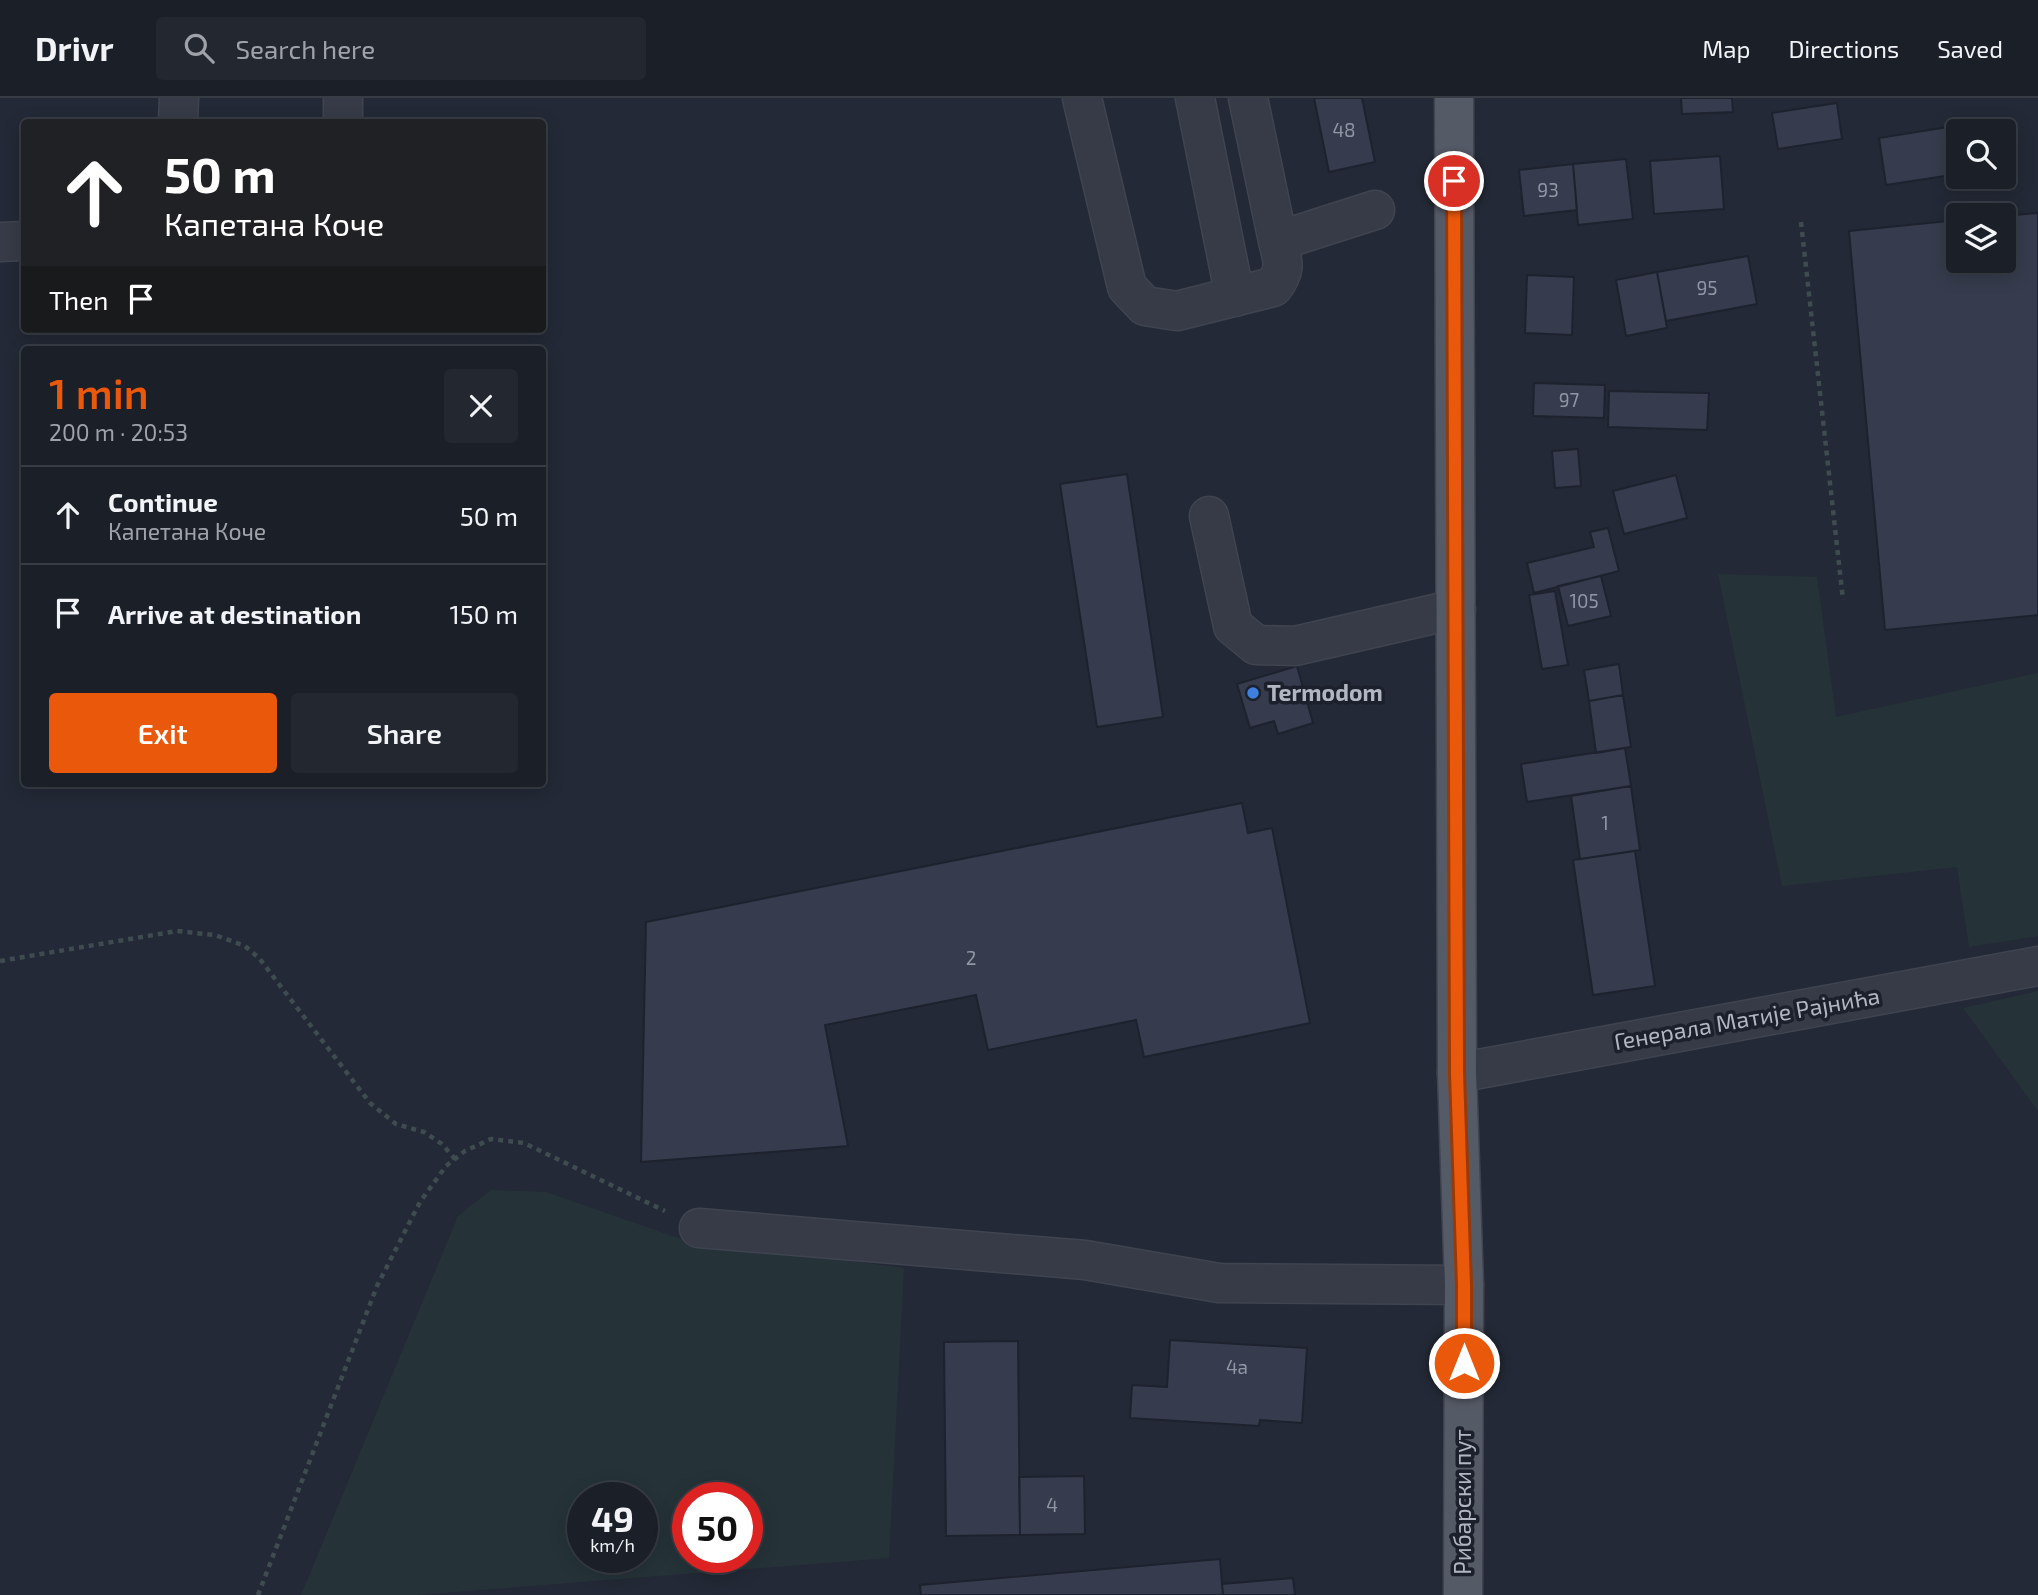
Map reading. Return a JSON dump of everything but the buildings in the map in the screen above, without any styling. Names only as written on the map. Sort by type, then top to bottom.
[{"type":"main road","name":"Рибарски пут","points":[[1454,98],[1457,1073],[1464,1285],[1463,1595]]},
{"type":"street","points":[[178,119],[179,98]]},
{"type":"street","points":[[342,119],[343,98]]},
{"type":"street","points":[[1082,98],[1127,287],[1145,306],[1177,311],[1273,287],[1283,274],[1283,260],[1248,98]]},
{"type":"street","points":[[1195,98],[1236,296]]},
{"type":"street","points":[[1278,241],[1375,210]]},
{"type":"street","points":[[0,242],[21,241]]},
{"type":"street","points":[[1209,516],[1233,626],[1256,646],[1295,646],[1455,609]]},
{"type":"street","name":"Генерала Матије Рајнића","points":[[1457,1073],[2038,966]]},
{"type":"street","points":[[699,1228],[1085,1260],[1219,1283],[1464,1285]]},
{"type":"path","points":[[1801,222],[1843,600]]},
{"type":"path","points":[[0,961],[177,930],[215,935],[245,946],[259,958],[370,1103],[396,1124],[424,1132],[442,1144],[455,1159]]},
{"type":"path","points":[[258,1595],[377,1286],[420,1202],[446,1166],[465,1151],[491,1139],[524,1143],[699,1228]]},
{"type":"shaded area","points":[[1718,574],[1817,577],[1836,717],[2038,673],[2038,936],[1969,947],[1957,867],[1782,886]]},
{"type":"shaded area","points":[[2038,991],[2038,1111],[1963,1008]]},
{"type":"shaded area","points":[[491,1190],[546,1192],[678,1238],[904,1268],[889,1558],[763,1568],[763,1482],[672,1482],[672,1573],[698,1573],[417,1595],[301,1595],[458,1216]]},
{"type":"place","name":"Termodom","points":[[1253,693]]},
{"type":"route","points":[[1454,181],[1457,1073],[1464,1363]]}]
